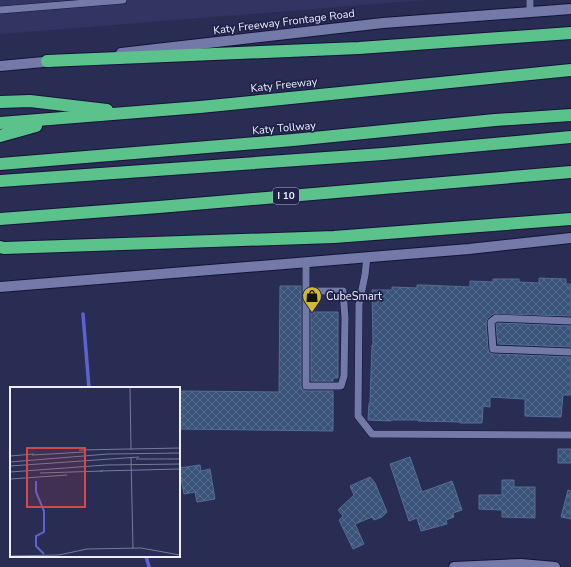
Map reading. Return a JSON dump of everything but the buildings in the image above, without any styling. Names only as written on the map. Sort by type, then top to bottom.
[{"type":"highway","points":[[48,61],[352,48],[571,33]]},
{"type":"highway","name":"Katy Freeway","points":[[0,124],[136,113],[571,70]]},
{"type":"highway","points":[[0,102],[30,102],[136,113]]},
{"type":"highway","name":"Katy Tollway","points":[[0,164],[277,142],[495,120],[571,115]]},
{"type":"highway","points":[[0,136],[66,118]]},
{"type":"highway","points":[[0,182],[383,154],[571,137]]},
{"type":"highway","name":"I 10","points":[[0,219],[571,172]]},
{"type":"highway","points":[[0,247],[334,237],[571,219]]},
{"type":"main road","name":"Katy Freeway Frontage Road","points":[[0,66],[383,22],[571,9]]},
{"type":"main road","points":[[0,287],[470,249],[571,238]]},
{"type":"main road","points":[[454,567],[521,564],[555,567]]},
{"type":"lane","points":[[0,10],[123,0]]},
{"type":"lane","points":[[530,0],[530,12]]},
{"type":"lane","points":[[367,257],[359,304],[358,416],[372,434],[571,435]]},
{"type":"lane","points":[[306,262],[306,291],[306,386],[341,386],[344,376],[345,318],[343,291],[306,291]]},
{"type":"lane","points":[[571,321],[496,318],[491,322],[493,349],[571,352]]},
{"type":"shaded area","points":[[0,0],[425,0],[0,34]]},
{"type":"waterway","points":[[83,314],[89,387]]},
{"type":"waterway","points":[[146,557],[149,567]]},
{"type":"place","name":"CubeSmart","points":[[312,313]]}]
